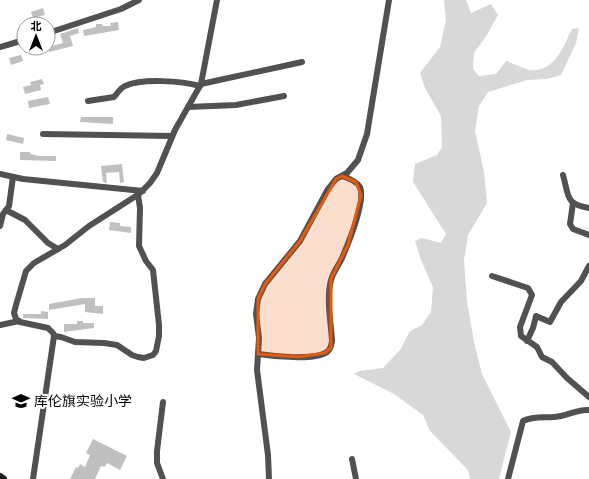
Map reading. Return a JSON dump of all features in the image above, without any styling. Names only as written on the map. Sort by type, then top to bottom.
[{"type":"street","points":[[56,30],[121,10],[139,0]]},
{"type":"street","points":[[19,321],[16,319],[14,314],[26,270],[34,263],[58,249],[89,226],[140,193],[157,173],[172,136],[200,85],[217,0]]},
{"type":"street","points":[[269,479],[268,455],[257,370],[259,338],[256,314],[258,299],[265,284],[300,241],[328,189],[336,179],[342,176],[358,160],[367,134],[389,0]]},
{"type":"street","points":[[0,47],[16,42]]},
{"type":"street","points":[[88,100],[114,97],[122,87],[138,83],[184,82],[200,85],[302,62]]},
{"type":"street","points":[[188,108],[236,105],[284,96]]},
{"type":"street","points":[[43,134],[172,136]]},
{"type":"street","points":[[0,174],[13,177],[140,193]]},
{"type":"street","points":[[563,175],[570,201],[573,204],[589,208]]},
{"type":"street","points":[[258,354],[283,358],[299,357],[326,353],[331,348],[332,341],[329,292],[331,279],[348,245],[361,195],[360,187],[356,182],[342,176]]},
{"type":"street","points":[[0,226],[2,217],[9,206],[13,177]]},
{"type":"street","points":[[54,336],[75,342],[117,345],[132,355],[144,358],[153,355],[156,351],[159,336],[159,325],[153,270],[146,261],[140,246],[140,193]]},
{"type":"street","points":[[573,204],[570,224],[573,229],[589,235]]},
{"type":"street","points":[[6,210],[24,220],[48,243],[58,249]]},
{"type":"street","points":[[527,341],[533,328],[536,316],[550,322],[561,302],[581,281],[589,266]]},
{"type":"street","points":[[492,276],[522,285],[531,292],[532,295],[520,327],[521,336],[537,347],[542,357],[552,362],[567,378],[589,397]]},
{"type":"street","points":[[0,325],[19,321],[48,328],[53,332],[54,336],[33,479]]},
{"type":"street","points":[[163,402],[157,451],[157,464],[163,479]]},
{"type":"street","points":[[508,479],[523,421],[529,418],[553,417],[582,410],[589,410]]},
{"type":"street","points":[[352,460],[356,479]]},
{"type":"highlighted area","points":[[342,176],[356,182],[361,195],[348,245],[331,279],[331,348],[325,353],[299,357],[258,354],[258,299],[265,284],[300,241],[336,179]]},
{"type":"shaded area","points":[[444,0],[466,0],[471,13],[491,4],[498,15],[487,35],[474,53],[473,69],[479,76],[496,74],[506,61],[529,70],[545,68],[561,51],[572,29],[579,28],[576,43],[561,75],[547,79],[527,80],[488,92],[479,106],[475,131],[484,172],[487,203],[468,235],[464,260],[467,301],[474,342],[482,374],[511,432],[499,479],[470,479],[468,470],[430,431],[423,415],[394,394],[354,374],[359,371],[383,368],[400,350],[410,331],[422,325],[431,312],[433,287],[421,260],[415,241],[422,238],[441,243],[446,234],[413,182],[415,164],[437,155],[442,147],[441,116],[425,88],[420,73],[440,47],[446,20]]},
{"type":"building","points":[[43,8],[45,15],[32,16],[31,12]]},
{"type":"building","points":[[118,22],[119,30],[84,36],[83,30],[96,27],[96,24],[111,26],[110,23]]},
{"type":"building","points":[[78,28],[79,33],[70,36],[73,46],[56,50],[56,45],[63,43],[60,34]]},
{"type":"building","points":[[21,56],[23,61],[11,65],[9,58]]},
{"type":"building","points":[[42,79],[44,84],[40,85],[41,90],[25,94],[23,87],[31,85],[30,82]]},
{"type":"building","points":[[48,97],[50,104],[29,108],[28,101]]},
{"type":"building","points":[[81,117],[113,117],[113,124],[80,122]]},
{"type":"building","points":[[7,134],[24,138],[23,144],[6,140]]},
{"type":"building","points":[[20,152],[30,152],[30,154],[39,156],[56,156],[56,161],[20,160]]},
{"type":"building","points":[[122,164],[124,182],[120,183],[119,172],[106,173],[107,183],[103,182],[101,166]]},
{"type":"building","points":[[110,222],[120,223],[120,226],[131,227],[131,233],[109,230]]},
{"type":"building","points":[[82,298],[95,298],[95,306],[103,306],[103,314],[85,312],[85,304],[49,310],[49,304]]},
{"type":"building","points":[[41,311],[48,312],[48,319],[23,318],[23,314],[41,314]]},
{"type":"building","points":[[77,321],[83,321],[83,323],[94,323],[94,328],[64,332],[64,324],[77,324]]},
{"type":"building","points":[[93,439],[127,456],[120,470],[107,463],[105,467],[101,466],[95,479],[70,479],[76,467],[78,468],[80,464],[85,467],[90,455],[86,453]]},
{"type":"place","name":"库伦旗实验小学","points":[[21,401]]}]
